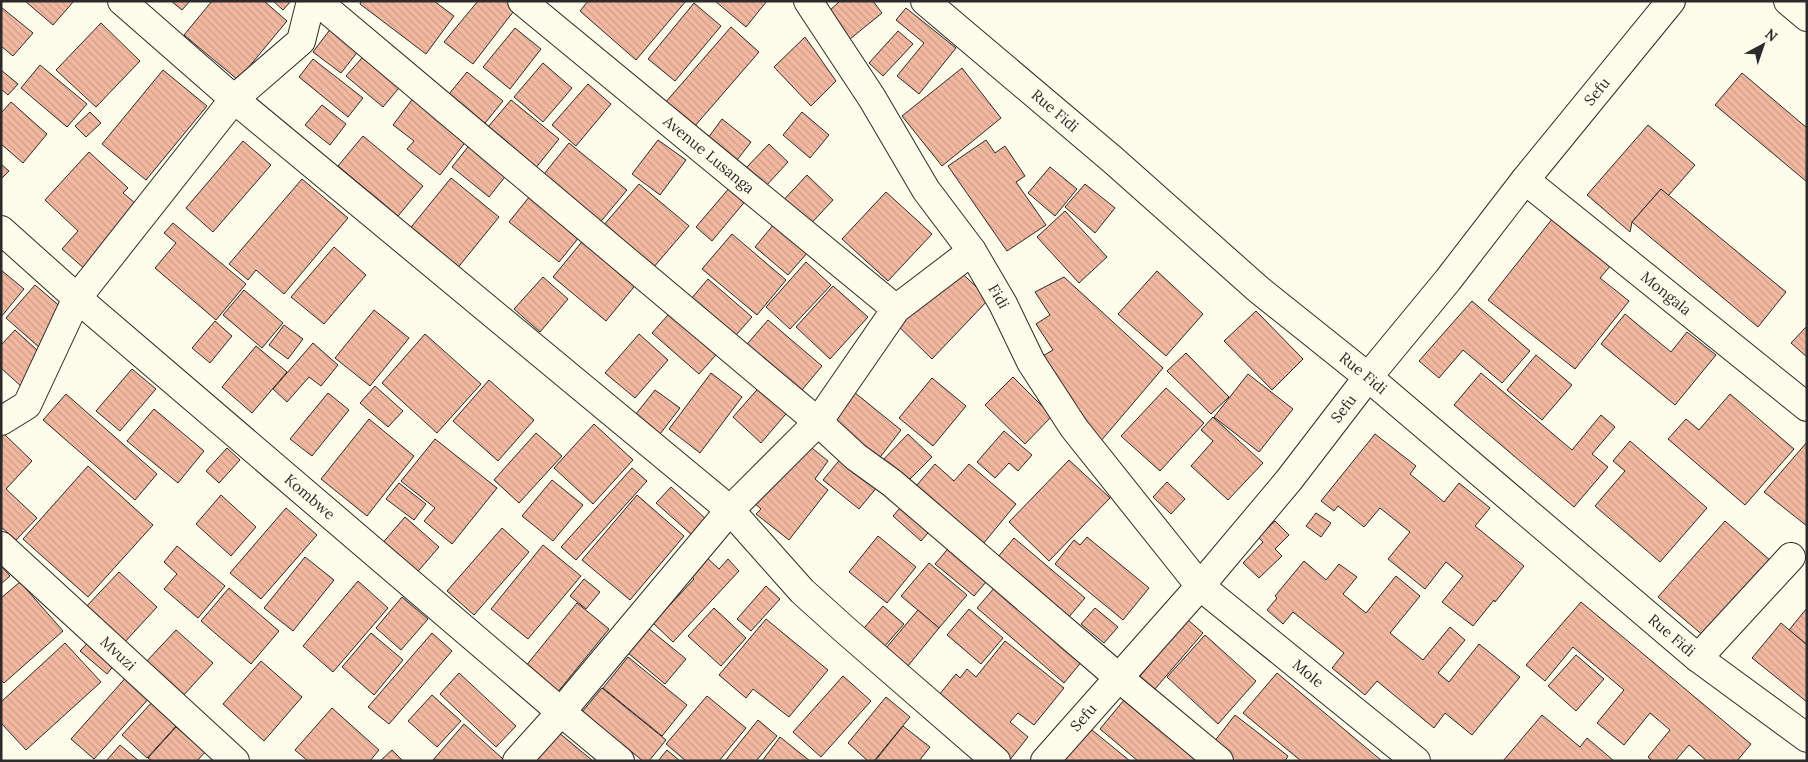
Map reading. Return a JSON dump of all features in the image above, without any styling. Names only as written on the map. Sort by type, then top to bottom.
[{"type":"street","points":[[122,1],[234,99],[730,510],[802,591],[844,630],[996,761]]},
{"type":"street","points":[[1,421],[27,405],[78,298],[234,99],[301,41],[311,1]]},
{"type":"street","points":[[316,1],[818,422],[856,457],[892,483],[1219,761]]},
{"type":"street","name":"Avenue Lusanga","points":[[522,1],[896,310]]},
{"type":"street","name":"Fidi","points":[[808,1],[872,98],[926,190],[972,251],[1003,304],[1031,362],[1074,428],[1200,586]]},
{"type":"street","name":"Rue Fidi","points":[[925,1],[1113,160],[1258,289],[1368,377],[1698,658],[1807,738]]},
{"type":"street","name":"Sefu","points":[[1045,761],[1200,586],[1288,480],[1368,377],[1671,1]]},
{"type":"street","points":[[1788,1],[1807,17]]},
{"type":"street","name":"Mongala","points":[[1526,180],[1807,407]]},
{"type":"street","name":"Kombwe","points":[[1,230],[620,761]]},
{"type":"street","points":[[517,761],[561,712],[730,510],[818,422],[896,310],[972,251]]},
{"type":"street","name":"Mvuzi","points":[[1,546],[235,761]]},
{"type":"street","points":[[1698,658],[1790,557]]},
{"type":"street","name":"Mole","points":[[1200,586],[1416,761]]},
{"type":"building","points":[[25,1],[74,1],[53,25]]},
{"type":"building","points":[[171,1],[190,1],[182,10]]},
{"type":"building","points":[[212,1],[264,1],[287,21],[238,80],[184,35]]},
{"type":"building","points":[[273,1],[291,1],[283,10]]},
{"type":"building","points":[[361,1],[434,1],[454,16],[426,54],[360,4]]},
{"type":"building","points":[[478,1],[506,1],[516,8],[473,64],[444,42]]},
{"type":"building","points":[[588,1],[686,1],[636,60],[580,11]]},
{"type":"building","points":[[715,1],[767,1],[746,27]]},
{"type":"building","points":[[840,1],[873,1],[882,13],[850,39],[828,12]]},
{"type":"building","points":[[694,3],[721,26],[675,81],[648,59]]},
{"type":"building","points":[[1,7],[33,33],[13,56],[1,46]]},
{"type":"building","points":[[906,8],[956,48],[919,94],[897,76],[924,43],[896,20]]},
{"type":"building","points":[[101,23],[140,61],[96,107],[56,70]]},
{"type":"building","points":[[335,23],[363,45],[341,73],[313,52]]},
{"type":"building","points":[[731,27],[759,52],[694,127],[665,103]]},
{"type":"building","points":[[515,28],[541,49],[510,89],[483,67]]},
{"type":"building","points":[[898,31],[913,44],[883,76],[869,63]]},
{"type":"building","points":[[805,37],[836,81],[811,106],[774,67]]},
{"type":"building","points":[[368,51],[404,82],[383,107],[346,76]]},
{"type":"building","points":[[313,59],[363,98],[348,117],[299,77]]},
{"type":"building","points":[[543,63],[572,88],[543,122],[514,97]]},
{"type":"building","points":[[40,65],[87,104],[67,127],[21,88]]},
{"type":"building","points":[[962,68],[1001,118],[942,166],[902,116]]},
{"type":"building","points":[[1,70],[18,84],[8,95],[1,89]]},
{"type":"building","points":[[163,70],[207,106],[146,180],[102,144]]},
{"type":"building","points":[[467,72],[503,101],[481,128],[445,99]]},
{"type":"building","points":[[1742,73],[1807,128],[1807,182],[1715,105]]},
{"type":"building","points":[[588,84],[611,104],[576,146],[552,125]]},
{"type":"building","points":[[414,97],[467,140],[440,175],[407,149],[414,141],[393,125]]},
{"type":"building","points":[[511,100],[559,139],[530,175],[482,134]]},
{"type":"building","points":[[11,102],[47,134],[23,163],[1,144],[1,113]]},
{"type":"building","points":[[322,105],[346,124],[330,145],[305,125]]},
{"type":"building","points":[[90,112],[101,123],[86,137],[75,126]]},
{"type":"building","points":[[802,112],[829,135],[810,158],[783,135]]},
{"type":"building","points":[[722,119],[751,142],[734,164],[705,142]]},
{"type":"building","points":[[1648,125],[1695,165],[1668,196],[1661,189],[1632,222],[1630,232],[1587,195]]},
{"type":"building","points":[[363,136],[423,186],[398,216],[338,166]]},
{"type":"building","points":[[475,138],[512,168],[489,197],[452,167]]},
{"type":"building","points":[[658,140],[686,160],[660,195],[632,174]]},
{"type":"building","points":[[986,140],[995,153],[1005,146],[1025,176],[1016,182],[1046,225],[1007,251],[948,166]]},
{"type":"building","points":[[243,141],[271,165],[213,232],[186,208]]},
{"type":"building","points":[[569,143],[627,190],[593,231],[536,184]]},
{"type":"building","points":[[769,144],[788,162],[766,186],[746,168]]},
{"type":"building","points":[[89,152],[128,188],[123,193],[142,209],[86,270],[62,249],[78,231],[45,200]]},
{"type":"building","points":[[1,164],[9,171],[1,179]]},
{"type":"building","points":[[1050,167],[1077,189],[1055,216],[1028,193]]},
{"type":"building","points":[[807,175],[833,200],[805,230],[779,205]]},
{"type":"building","points":[[451,178],[499,217],[456,270],[408,231]]},
{"type":"building","points":[[302,179],[348,218],[284,294],[256,270],[248,280],[229,264]]},
{"type":"building","points":[[639,184],[689,226],[647,275],[597,233]]},
{"type":"building","points":[[1085,184],[1115,208],[1095,233],[1065,207]]},
{"type":"building","points":[[731,186],[747,199],[712,241],[696,227]]},
{"type":"building","points":[[1661,189],[1786,292],[1758,327],[1632,222]]},
{"type":"building","points":[[534,191],[584,231],[559,262],[509,222]]},
{"type":"building","points":[[886,192],[932,234],[888,281],[842,239]]},
{"type":"building","points":[[1065,211],[1107,257],[1079,283],[1037,237]]},
{"type":"building","points":[[1553,218],[1612,264],[1600,278],[1629,301],[1575,369],[1488,300]]},
{"type":"building","points":[[173,223],[246,284],[216,320],[155,268],[176,243],[164,233]]},
{"type":"building","points":[[774,224],[808,252],[788,275],[755,247]]},
{"type":"building","points":[[732,234],[786,280],[757,315],[702,269]]},
{"type":"building","points":[[585,238],[638,282],[606,321],[553,277]]},
{"type":"building","points":[[334,247],[366,275],[324,324],[291,297]]},
{"type":"building","points":[[946,258],[989,299],[932,359],[889,317]]},
{"type":"building","points":[[806,262],[831,285],[790,329],[766,307]]},
{"type":"building","points":[[1,270],[24,289],[1,317]]},
{"type":"building","points":[[1157,271],[1203,314],[1166,356],[1118,314]]},
{"type":"building","points":[[543,277],[568,299],[540,332],[514,309]]},
{"type":"building","points":[[1064,277],[1163,368],[1100,442],[1041,357],[1053,350],[1036,324],[1050,315],[1035,292]]},
{"type":"building","points":[[708,279],[752,317],[729,343],[685,306]]},
{"type":"building","points":[[35,285],[70,315],[41,349],[6,318]]},
{"type":"building","points":[[833,286],[868,317],[830,359],[796,327]]},
{"type":"building","points":[[244,290],[283,323],[262,348],[223,315]]},
{"type":"building","points":[[1472,301],[1530,351],[1502,383],[1463,350],[1439,378],[1419,361]]},
{"type":"building","points":[[676,306],[723,347],[699,374],[652,333]]},
{"type":"building","points":[[374,310],[409,338],[370,386],[335,358]]},
{"type":"building","points":[[1256,311],[1303,359],[1272,390],[1224,341]]},
{"type":"building","points":[[1625,314],[1671,352],[1687,332],[1716,355],[1675,405],[1601,344]]},
{"type":"building","points":[[768,320],[822,366],[797,396],[742,350]]},
{"type":"building","points":[[215,321],[232,336],[210,363],[192,348]]},
{"type":"building","points":[[284,325],[303,339],[288,359],[269,345]]},
{"type":"building","points":[[1807,326],[1807,357],[1791,343]]},
{"type":"building","points":[[15,330],[48,360],[22,387],[1,368],[1,345]]},
{"type":"building","points":[[425,334],[481,384],[437,433],[382,383]]},
{"type":"building","points":[[639,334],[668,360],[635,398],[605,373]]},
{"type":"building","points":[[313,343],[338,365],[321,386],[309,377],[287,402],[273,389]]},
{"type":"building","points":[[256,346],[287,372],[252,413],[222,387]]},
{"type":"building","points":[[1186,353],[1229,397],[1211,414],[1167,371]]},
{"type":"building","points":[[1536,355],[1572,385],[1542,420],[1507,390]]},
{"type":"building","points":[[132,369],[156,389],[120,431],[96,411]]},
{"type":"building","points":[[711,373],[742,397],[700,453],[669,429]]},
{"type":"building","points":[[1481,373],[1572,450],[1601,415],[1615,427],[1592,454],[1608,467],[1574,507],[1454,405]]},
{"type":"building","points":[[1248,374],[1293,409],[1259,452],[1214,417]]},
{"type":"building","points":[[1013,377],[1052,416],[1025,444],[985,405]]},
{"type":"building","points":[[932,378],[966,406],[933,446],[899,418]]},
{"type":"building","points":[[489,380],[534,420],[498,461],[453,421]]},
{"type":"building","points":[[763,383],[791,408],[761,443],[733,417]]},
{"type":"building","points":[[375,386],[403,411],[388,427],[360,403]]},
{"type":"building","points":[[849,388],[901,430],[878,460],[825,418]]},
{"type":"building","points":[[1166,388],[1204,423],[1160,471],[1121,436]]},
{"type":"building","points":[[655,390],[680,408],[657,438],[632,419]]},
{"type":"building","points":[[328,393],[349,410],[312,456],[290,439]]},
{"type":"building","points":[[66,394],[157,474],[135,500],[43,420]]},
{"type":"building","points":[[1730,394],[1794,449],[1745,505],[1668,439],[1686,419],[1699,430]]},
{"type":"building","points":[[154,409],[204,451],[178,483],[127,441]]},
{"type":"building","points":[[1213,417],[1263,463],[1228,500],[1191,466],[1213,441],[1201,430]]},
{"type":"building","points":[[369,419],[414,456],[367,516],[321,479]]},
{"type":"building","points":[[594,424],[633,460],[593,504],[554,468]]},
{"type":"building","points":[[1004,431],[1032,455],[1018,471],[1009,463],[995,478],[977,462]]},
{"type":"building","points":[[2,432],[32,461],[6,489],[37,518],[16,540],[1,527]]},
{"type":"building","points":[[536,433],[562,456],[519,503],[494,480]]},
{"type":"building","points":[[908,434],[932,457],[904,485],[880,463]]},
{"type":"building","points":[[1375,434],[1416,466],[1410,474],[1444,502],[1459,483],[1490,508],[1475,526],[1524,566],[1473,626],[1442,602],[1463,576],[1446,562],[1425,589],[1388,559],[1410,532],[1380,508],[1364,527],[1338,506],[1334,511],[1321,501]]},
{"type":"building","points":[[435,439],[497,488],[452,544],[424,521],[435,508],[401,481]]},
{"type":"building","points":[[802,440],[828,461],[815,479],[828,490],[789,540],[756,514],[761,509],[753,502]]},
{"type":"building","points":[[1630,441],[1707,508],[1660,562],[1595,506],[1625,471],[1613,461]]},
{"type":"building","points":[[1807,442],[1807,526],[1764,492]]},
{"type":"building","points":[[227,448],[240,460],[219,483],[206,471]]},
{"type":"building","points":[[842,457],[878,486],[859,509],[823,480]]},
{"type":"building","points":[[1069,460],[1110,498],[1049,561],[1009,522]]},
{"type":"building","points":[[935,464],[954,481],[969,464],[1016,504],[983,544],[911,492]]},
{"type":"building","points":[[88,466],[153,525],[88,597],[23,539]]},
{"type":"building","points":[[632,468],[647,481],[576,560],[561,547]]},
{"type":"building","points":[[552,480],[583,505],[553,541],[522,516]]},
{"type":"building","points":[[1167,482],[1185,499],[1171,514],[1153,497]]},
{"type":"building","points":[[399,483],[426,504],[414,520],[386,499]]},
{"type":"building","points":[[671,487],[707,520],[693,536],[656,503]]},
{"type":"building","points":[[221,495],[256,527],[231,556],[196,524]]},
{"type":"building","points":[[637,495],[684,536],[630,600],[582,560]]},
{"type":"building","points":[[906,501],[934,526],[921,541],[893,516]]},
{"type":"building","points":[[286,508],[317,535],[261,599],[230,573]]},
{"type":"building","points":[[1316,513],[1331,523],[1321,537],[1306,526]]},
{"type":"building","points":[[405,517],[439,547],[414,576],[380,546]]},
{"type":"building","points":[[1275,521],[1289,535],[1275,549],[1282,556],[1259,578],[1243,563],[1263,542],[1258,537]]},
{"type":"building","points":[[1725,521],[1771,561],[1705,637],[1658,597]]},
{"type":"building","points":[[502,528],[529,552],[474,615],[447,591]]},
{"type":"building","points":[[878,536],[916,567],[887,603],[849,572]]},
{"type":"building","points":[[1087,537],[1149,588],[1123,620],[1055,564],[1074,540],[1080,545]]},
{"type":"building","points":[[1014,538],[1085,598],[1063,624],[992,564]]},
{"type":"building","points":[[953,543],[992,575],[974,596],[935,564]]},
{"type":"building","points":[[543,545],[581,576],[528,639],[491,609]]},
{"type":"building","points":[[177,546],[225,586],[198,618],[164,589],[177,574],[164,562]]},
{"type":"building","points":[[704,555],[719,569],[728,559],[739,571],[673,642],[653,623],[694,579],[687,573]]},
{"type":"building","points":[[305,557],[334,580],[293,631],[264,608]]},
{"type":"building","points":[[1304,561],[1326,580],[1339,564],[1357,577],[1343,594],[1366,613],[1396,576],[1420,596],[1390,633],[1423,660],[1450,627],[1465,640],[1438,673],[1449,682],[1479,644],[1520,677],[1472,735],[1445,713],[1434,728],[1377,681],[1365,695],[1332,668],[1344,653],[1293,612],[1283,624],[1267,610],[1277,598],[1275,596]]},
{"type":"building","points":[[929,563],[967,595],[939,628],[901,596]]},
{"type":"building","points":[[1,566],[10,576],[1,584]]},
{"type":"building","points":[[119,572],[157,607],[123,644],[84,609]]},
{"type":"building","points":[[584,579],[600,592],[586,609],[570,596]]},
{"type":"building","points":[[1002,579],[1088,654],[1064,683],[977,608]]},
{"type":"building","points":[[358,581],[388,608],[333,672],[303,646]]},
{"type":"building","points":[[20,582],[63,631],[4,683],[1,680],[1,598]]},
{"type":"building","points":[[766,586],[780,599],[751,631],[737,619]]},
{"type":"building","points":[[229,588],[279,631],[251,664],[201,621]]},
{"type":"building","points":[[402,597],[428,619],[401,650],[376,628]]},
{"type":"building","points":[[1581,602],[1751,744],[1737,761],[1707,761],[1689,745],[1675,761],[1652,761],[1648,757],[1670,730],[1650,713],[1624,745],[1597,723],[1624,690],[1573,647],[1545,681],[1526,665]]},
{"type":"building","points":[[577,603],[609,629],[557,693],[525,667]]},
{"type":"building","points":[[883,606],[904,624],[878,654],[858,635]]},
{"type":"building","points":[[714,608],[746,638],[721,666],[688,636]]},
{"type":"building","points":[[1095,608],[1118,627],[1104,643],[1081,624]]},
{"type":"building","points":[[1807,608],[1807,645],[1789,630]]},
{"type":"building","points":[[969,609],[1003,638],[981,664],[947,635]]},
{"type":"building","points":[[918,610],[939,628],[903,672],[881,654]]},
{"type":"building","points":[[766,619],[828,670],[789,717],[753,689],[746,698],[719,675]]},
{"type":"building","points":[[1188,620],[1203,633],[1149,696],[1134,683]]},
{"type":"building","points":[[1781,623],[1807,645],[1807,702],[1752,658]]},
{"type":"building","points":[[648,628],[686,659],[665,684],[628,653]]},
{"type":"building","points":[[176,630],[213,663],[182,697],[145,663]]},
{"type":"building","points":[[371,633],[403,660],[374,695],[342,667]]},
{"type":"building","points":[[432,633],[452,651],[389,724],[368,707]]},
{"type":"building","points":[[1205,635],[1256,681],[1218,724],[1167,677]]},
{"type":"building","points":[[93,637],[119,659],[107,674],[80,651]]},
{"type":"building","points":[[1005,641],[1064,688],[1034,725],[1018,713],[1010,722],[1028,737],[1009,761],[934,701],[956,674],[960,678],[967,669],[976,677]]},
{"type":"building","points":[[65,643],[101,682],[26,750],[1,723],[1,702]]},
{"type":"building","points":[[1576,655],[1604,679],[1576,711],[1548,686]]},
{"type":"building","points":[[628,657],[687,705],[662,736],[603,688]]},
{"type":"building","points":[[261,661],[302,697],[264,741],[223,704]]},
{"type":"building","points":[[459,673],[516,726],[496,747],[440,694]]},
{"type":"building","points":[[1277,673],[1382,761],[1301,761],[1243,713]]},
{"type":"building","points":[[129,674],[152,695],[94,759],[71,739]]},
{"type":"building","points":[[843,676],[871,701],[821,757],[793,732]]},
{"type":"building","points":[[602,688],[666,740],[649,761],[643,761],[582,712]]},
{"type":"building","points":[[1129,694],[1200,754],[1194,761],[1138,761],[1100,729]]},
{"type":"building","points":[[432,695],[461,721],[437,747],[408,721]]},
{"type":"building","points":[[707,696],[746,728],[719,761],[686,761],[666,744]]},
{"type":"building","points":[[886,697],[910,717],[874,761],[868,761],[848,743]]},
{"type":"building","points":[[153,701],[178,724],[147,758],[122,735]]},
{"type":"building","points":[[332,708],[379,750],[370,761],[308,761],[295,750]]},
{"type":"building","points":[[1235,715],[1288,756],[1285,761],[1227,761],[1210,747]]},
{"type":"building","points":[[1542,715],[1580,747],[1587,738],[1614,761],[1503,761]]},
{"type":"building","points":[[758,720],[777,736],[756,761],[725,761]]},
{"type":"building","points":[[464,724],[503,759],[502,761],[433,760]]},
{"type":"building","points":[[903,726],[930,747],[919,761],[875,761]]},
{"type":"building","points":[[1087,726],[1130,761],[1059,761]]},
{"type":"building","points":[[176,727],[205,752],[197,761],[152,761],[148,758]]},
{"type":"building","points":[[558,732],[593,761],[534,761]]},
{"type":"building","points":[[780,737],[810,761],[762,761]]},
{"type":"building","points":[[120,745],[139,761],[106,761]]},
{"type":"building","points":[[392,750],[403,761],[380,761]]},
{"type":"building","points":[[667,750],[680,761],[658,761]]}]
